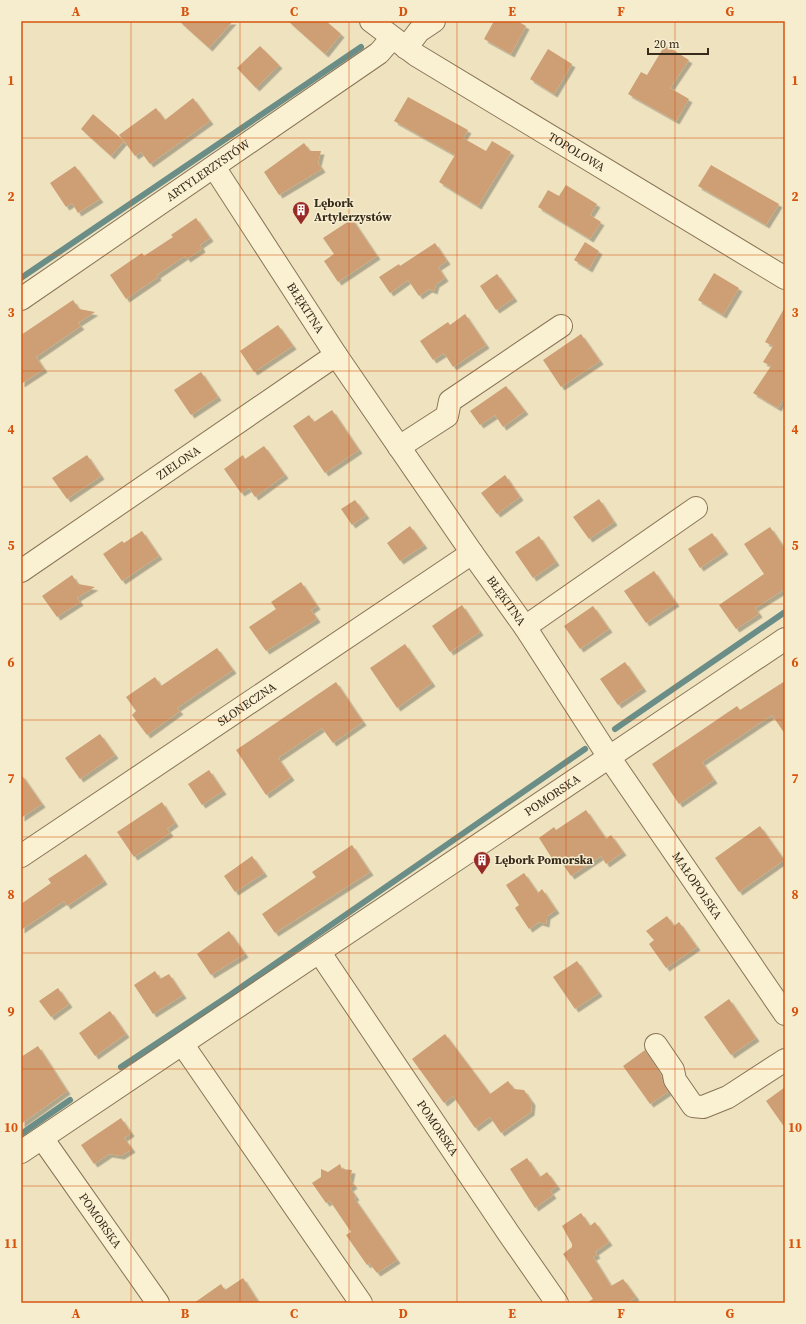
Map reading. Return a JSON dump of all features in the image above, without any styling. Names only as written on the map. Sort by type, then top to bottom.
[{"type":"street","name":"ARTYLERZYSTÓW","points":[[21,299],[380,53],[434,21]]},
{"type":"street","name":"TOPOLOWA","points":[[375,22],[399,43],[785,278]]},
{"type":"street","name":"BŁĘKITNA","points":[[214,167],[336,355],[472,553],[525,627],[609,758]]},
{"type":"street","points":[[399,447],[447,416],[450,401],[561,326]]},
{"type":"street","name":"ZIELONA","points":[[21,572],[336,355]]},
{"type":"street","points":[[525,627],[696,508]]},
{"type":"street","name":"SŁONECZNA","points":[[21,856],[472,553]]},
{"type":"street","name":"POMORSKA","points":[[21,1152],[183,1045],[785,639]]},
{"type":"street","name":"MAŁOPOLSKA","points":[[609,758],[785,1014]]},
{"type":"street","name":"POMORSKA","points":[[320,953],[509,1234],[558,1303]]},
{"type":"street","points":[[183,1045],[361,1303]]},
{"type":"street","points":[[656,1045],[673,1070],[675,1080],[692,1106],[703,1107],[728,1097],[785,1060]]},
{"type":"street","name":"POMORSKA","points":[[42,1138],[158,1303]]},
{"type":"building","points":[[179,21],[233,21],[209,48]]},
{"type":"building","points":[[288,21],[326,21],[341,34],[325,54]]},
{"type":"building","points":[[494,21],[517,21],[526,26],[511,54],[484,39]]},
{"type":"building","points":[[665,45],[689,60],[670,88],[689,99],[676,121],[628,94],[641,72],[647,75]]},
{"type":"building","points":[[260,46],[279,65],[256,88],[237,68]]},
{"type":"building","points":[[548,49],[572,64],[554,94],[530,79]]},
{"type":"building","points":[[408,97],[468,130],[463,138],[486,151],[492,141],[511,152],[478,206],[439,182],[455,155],[394,121]]},
{"type":"building","points":[[193,98],[210,121],[150,164],[141,152],[135,156],[119,135],[156,108],[165,120]]},
{"type":"building","points":[[93,114],[124,141],[111,156],[81,129]]},
{"type":"building","points":[[304,143],[310,151],[321,151],[318,163],[322,169],[279,195],[264,172]]},
{"type":"building","points":[[711,165],[779,204],[766,225],[698,186]]},
{"type":"building","points":[[75,166],[100,199],[78,213],[72,203],[66,207],[50,183]]},
{"type":"building","points":[[566,185],[597,204],[590,215],[601,222],[590,239],[538,207],[548,190],[559,196]]},
{"type":"building","points":[[196,218],[210,238],[200,245],[202,249],[187,259],[185,256],[126,299],[110,275],[142,253],[144,256],[173,237],[171,235]]},
{"type":"building","points":[[352,219],[377,256],[338,282],[324,261],[334,254],[323,238]]},
{"type":"building","points":[[585,242],[599,251],[589,269],[574,260]]},
{"type":"building","points":[[435,243],[447,261],[438,267],[445,278],[436,284],[434,291],[429,289],[419,296],[408,280],[390,293],[379,277],[399,264],[400,266]]},
{"type":"building","points":[[714,273],[739,288],[723,315],[698,300]]},
{"type":"building","points":[[497,274],[514,298],[496,310],[480,286]]},
{"type":"building","points":[[73,300],[79,309],[95,312],[78,323],[81,326],[36,357],[44,369],[21,384],[21,335]]},
{"type":"building","points":[[785,307],[785,396],[778,408],[753,393],[771,366],[763,362],[773,346],[765,342]]},
{"type":"building","points":[[465,314],[486,345],[453,367],[444,353],[433,360],[420,341],[448,322],[450,325]]},
{"type":"building","points":[[278,325],[293,346],[254,372],[240,351]]},
{"type":"building","points":[[581,334],[600,361],[561,387],[543,360]]},
{"type":"building","points":[[201,372],[218,397],[191,415],[174,390]]},
{"type":"building","points":[[506,386],[525,411],[503,427],[495,415],[480,425],[470,411]]},
{"type":"building","points":[[332,410],[359,450],[325,473],[293,426],[309,415],[314,422]]},
{"type":"building","points":[[264,446],[285,475],[255,497],[249,488],[241,493],[224,469],[243,455],[245,459]]},
{"type":"building","points":[[87,455],[101,476],[67,499],[52,478]]},
{"type":"building","points":[[505,475],[520,497],[497,514],[481,493]]},
{"type":"building","points":[[599,499],[614,522],[589,539],[573,517]]},
{"type":"building","points":[[355,500],[366,515],[352,525],[341,509]]},
{"type":"building","points":[[410,526],[424,545],[400,561],[387,543]]},
{"type":"building","points":[[770,527],[785,549],[785,589],[755,608],[759,614],[736,629],[719,605],[764,574],[744,544]]},
{"type":"building","points":[[142,531],[159,556],[122,581],[103,554],[122,541],[124,543]]},
{"type":"building","points":[[712,533],[725,551],[700,568],[688,549]]},
{"type":"building","points":[[539,536],[556,562],[533,578],[515,552]]},
{"type":"building","points":[[654,571],[676,603],[646,623],[624,591]]},
{"type":"building","points":[[72,575],[78,584],[95,587],[77,598],[80,602],[57,617],[42,596]]},
{"type":"building","points":[[301,582],[317,606],[311,610],[317,619],[266,651],[249,627],[276,609],[271,602]]},
{"type":"building","points":[[462,605],[480,632],[450,652],[432,626]]},
{"type":"building","points":[[593,606],[609,629],[580,649],[564,626]]},
{"type":"building","points":[[405,644],[432,683],[397,708],[370,668]]},
{"type":"building","points":[[217,648],[233,670],[177,708],[180,711],[147,735],[132,715],[136,711],[126,697],[155,677],[161,686]]},
{"type":"building","points":[[625,662],[643,688],[618,705],[600,679]]},
{"type":"building","points":[[785,681],[785,734],[772,715],[702,762],[714,780],[679,804],[652,764],[737,706],[740,710]]},
{"type":"building","points":[[336,682],[363,722],[333,743],[322,728],[278,758],[291,777],[266,795],[236,750]]},
{"type":"building","points":[[100,734],[115,755],[80,779],[65,758]]},
{"type":"building","points":[[209,770],[223,791],[202,805],[188,784]]},
{"type":"building","points":[[21,774],[42,804],[21,818]]},
{"type":"building","points":[[162,802],[175,823],[167,829],[170,833],[134,857],[117,832]]},
{"type":"building","points":[[586,810],[606,839],[611,835],[623,852],[606,864],[601,856],[571,876],[558,857],[553,860],[539,838],[554,827],[556,830]]},
{"type":"building","points":[[760,826],[784,860],[739,892],[715,858]]},
{"type":"building","points":[[352,845],[370,872],[275,933],[262,914],[316,877],[312,872]]},
{"type":"building","points":[[86,854],[104,881],[67,906],[64,901],[21,930],[21,904],[51,883],[48,879]]},
{"type":"building","points":[[252,856],[264,873],[235,892],[224,876]]},
{"type":"building","points":[[524,873],[538,893],[542,889],[556,910],[547,916],[546,924],[539,922],[529,929],[515,908],[519,905],[506,885]]},
{"type":"building","points":[[667,916],[674,926],[679,922],[697,947],[666,968],[649,944],[654,940],[646,931]]},
{"type":"building","points":[[229,931],[245,954],[211,975],[197,954]]},
{"type":"building","points":[[577,961],[599,993],[575,1009],[553,977]]},
{"type":"building","points":[[155,971],[160,979],[169,974],[183,995],[153,1014],[134,985]]},
{"type":"building","points":[[58,988],[69,1004],[51,1017],[39,1001]]},
{"type":"building","points":[[729,999],[756,1038],[731,1055],[704,1017]]},
{"type":"building","points":[[110,1011],[126,1034],[95,1056],[79,1033]]},
{"type":"building","points":[[445,1034],[490,1094],[508,1081],[514,1089],[524,1090],[532,1102],[531,1112],[501,1133],[490,1117],[475,1128],[453,1096],[444,1103],[412,1059]]},
{"type":"building","points":[[38,1046],[67,1091],[21,1124],[21,1057]]},
{"type":"building","points":[[645,1050],[661,1075],[668,1092],[650,1104],[623,1066]]},
{"type":"building","points":[[785,1087],[785,1128],[766,1101]]},
{"type":"building","points":[[121,1118],[131,1133],[124,1138],[132,1149],[121,1156],[109,1154],[94,1164],[81,1145]]},
{"type":"building","points":[[527,1158],[540,1177],[547,1172],[557,1186],[550,1191],[553,1195],[535,1208],[510,1169]]},
{"type":"building","points":[[340,1164],[342,1169],[352,1170],[350,1180],[354,1185],[350,1188],[356,1197],[354,1198],[397,1260],[377,1273],[369,1263],[367,1265],[346,1235],[351,1232],[330,1201],[326,1203],[312,1183],[321,1177],[321,1169],[328,1172]]},
{"type":"building","points":[[581,1213],[590,1226],[595,1222],[609,1242],[595,1252],[597,1255],[593,1257],[611,1286],[623,1279],[636,1297],[627,1303],[586,1303],[593,1299],[563,1254],[572,1247],[572,1244],[562,1226]]},
{"type":"building","points":[[243,1278],[259,1303],[194,1303],[221,1284],[225,1290]]},
{"type":"waterway","points":[[21,278],[361,47]]},
{"type":"waterway","points":[[615,729],[785,612]]},
{"type":"waterway","points":[[121,1067],[230,995],[585,749]]},
{"type":"waterway","points":[[21,1134],[70,1100]]},
{"type":"place","name":"Lębork Artylerzystów","points":[[301,225]]},
{"type":"place","name":"Lębork Pomorska","points":[[482,875]]}]
